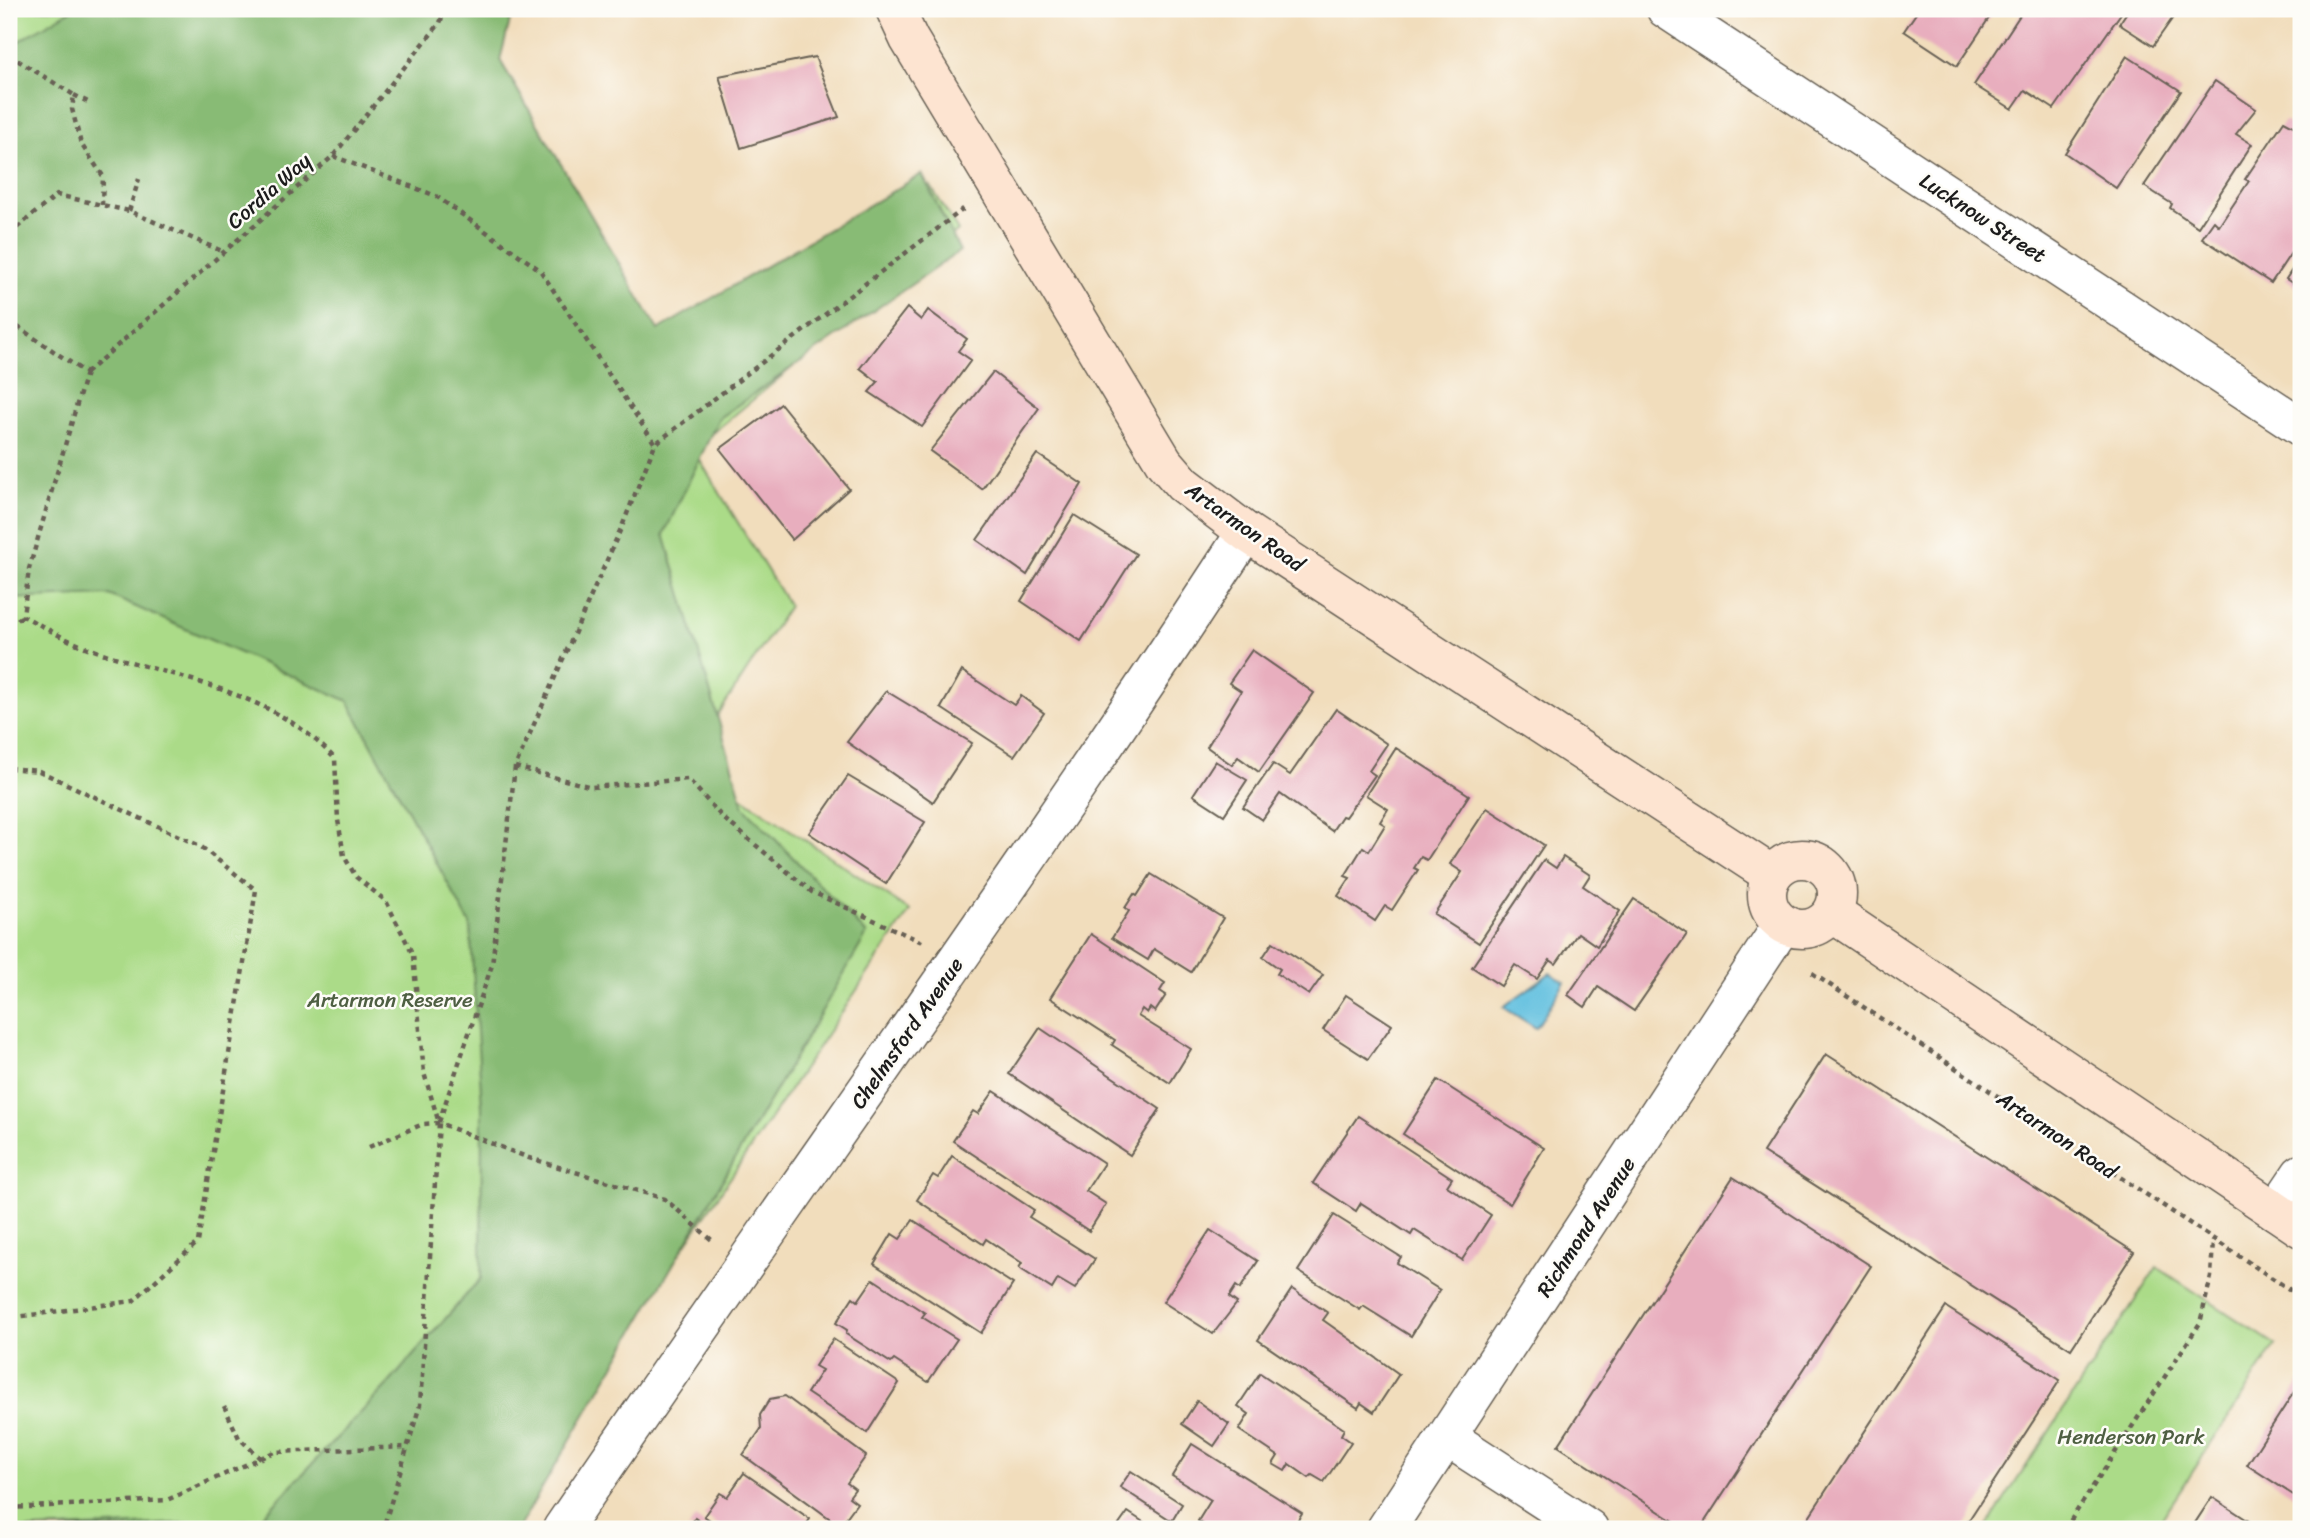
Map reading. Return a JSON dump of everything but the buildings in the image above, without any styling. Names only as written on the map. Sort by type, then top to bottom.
[{"type":"street","name":"Artarmon Road","points":[[895,9],[909,39],[1164,462],[1183,484],[1246,532],[1772,875]]},
{"type":"street","name":"Lucknow Street","points":[[1665,9],[2301,427]]},
{"type":"street","name":"Chelmsford Avenue","points":[[562,1529],[741,1265],[962,956],[1246,532]]},
{"type":"street","points":[[1809,859],[1822,864],[1832,874],[1838,887],[1832,913],[1823,923],[1810,929],[1796,929],[1783,924],[1773,914],[1768,901],[1767,887],[1772,875],[1782,865],[1795,860],[1809,859]]},
{"type":"street","points":[[1832,913],[2289,1219],[2301,1174]]},
{"type":"street","name":"Richmond Avenue","points":[[1386,1529],[1783,924]]},
{"type":"street","points":[[1447,1437],[1589,1529]]},
{"type":"path","name":"Cordia Way","points":[[86,373],[333,156],[440,23],[445,9]]},
{"type":"path","points":[[9,55],[88,102]]},
{"type":"path","points":[[75,95],[72,108],[81,144],[103,176],[102,205]]},
{"type":"path","points":[[333,156],[436,197],[540,270],[655,444]]},
{"type":"path","points":[[129,211],[139,179]]},
{"type":"path","points":[[383,1529],[419,1405],[439,1123],[492,965],[515,767],[623,524],[655,444],[997,183]]},
{"type":"path","points":[[9,233],[57,195],[129,211],[224,252]]},
{"type":"path","points":[[9,321],[86,373],[29,569],[23,616],[9,625]]},
{"type":"path","points":[[23,616],[79,644],[213,686],[260,707],[319,740],[335,758],[338,820],[344,856],[356,877],[386,901],[413,955],[424,1073],[439,1123]]},
{"type":"path","points":[[515,767],[592,787],[688,779],[722,817],[812,891],[907,937],[962,956]]},
{"type":"path","points":[[9,768],[39,771],[200,846],[256,890],[198,1242],[133,1301],[9,1318]]},
{"type":"path","name":"Artarmon Road","points":[[1812,973],[2301,1297]]},
{"type":"path","points":[[369,1147],[423,1124],[439,1123],[529,1158],[664,1199],[741,1265]]},
{"type":"path","points":[[2065,1529],[2200,1323],[2211,1277],[2213,1239]]},
{"type":"path","points":[[223,1406],[239,1438],[260,1458]]},
{"type":"path","points":[[9,1508],[167,1500],[274,1452],[407,1447]]},
{"type":"green space","name":"Artarmon Reserve","points":[[9,9],[477,9],[439,41],[647,369],[930,185],[958,231],[693,449],[789,606],[688,761],[910,911],[494,1529],[9,1529]]},
{"type":"green space","name":"Artarmon Reserve","points":[[73,9],[513,9],[500,60],[658,330],[922,174],[960,251],[719,418],[664,534],[744,807],[867,934],[518,1529],[33,1529],[259,1520],[389,1383],[481,1278],[482,1107],[470,924],[348,701],[109,595],[9,599],[9,47]]},
{"type":"green space","name":"Henderson Park","points":[[2157,1267],[2276,1345],[2155,1529],[1985,1529]]},
{"type":"water","points":[[1550,973],[1565,982],[1536,1028],[1503,1007]]}]
